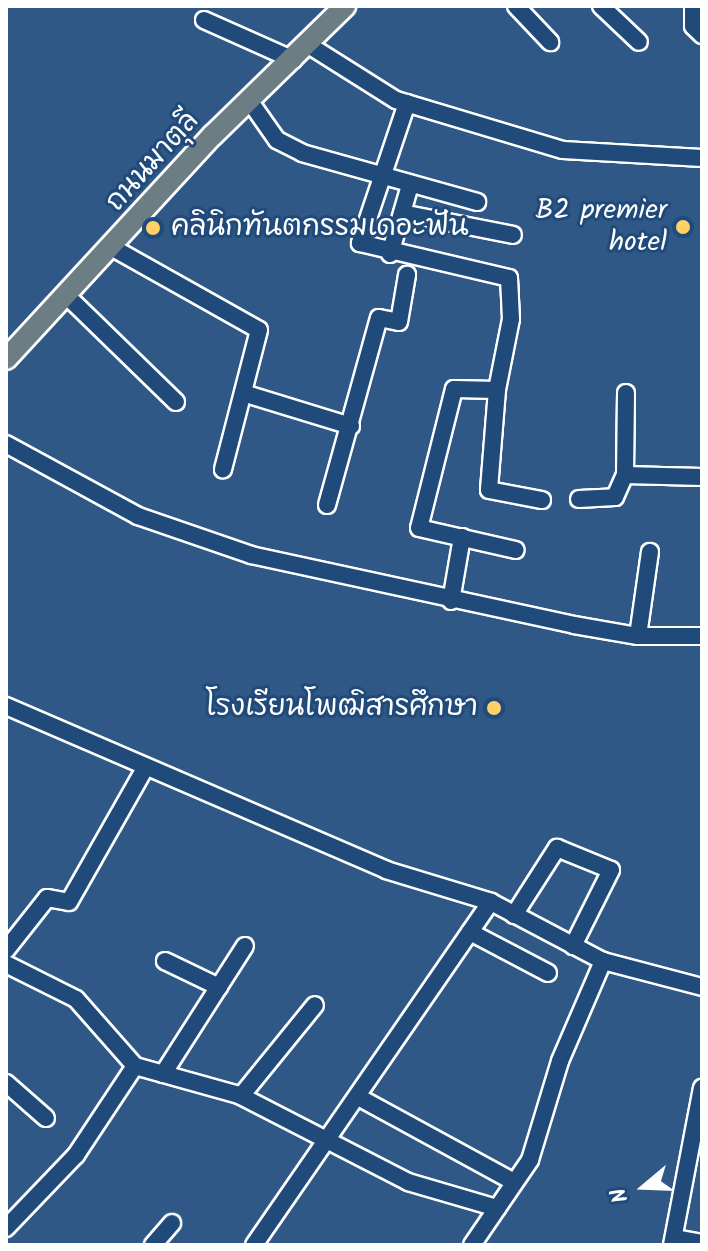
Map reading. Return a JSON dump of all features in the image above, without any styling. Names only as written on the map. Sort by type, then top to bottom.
[{"type":"main road","name":"ถนนมาตุลี","points":[[6,359],[113,248],[213,135],[251,103],[345,6]]},
{"type":"street","points":[[516,6],[550,42]]},
{"type":"street","points":[[601,6],[639,42]]},
{"type":"street","points":[[693,6],[693,26],[702,35]]},
{"type":"street","points":[[204,20],[294,60]]},
{"type":"street","points":[[307,44],[407,103],[563,150],[702,158]]},
{"type":"street","points":[[251,103],[277,140],[302,153],[382,178],[477,202]]},
{"type":"street","points":[[407,103],[360,241],[390,254],[509,278],[511,319],[497,390],[489,490],[542,500]]},
{"type":"street","points":[[390,254],[410,185]]},
{"type":"street","points":[[402,213],[513,235]]},
{"type":"street","points":[[113,248],[256,325],[259,333],[223,469]]},
{"type":"street","points":[[327,505],[379,318],[399,322],[407,275]]},
{"type":"street","points":[[67,296],[176,402]]},
{"type":"street","points":[[497,390],[454,389],[432,465],[419,528],[516,550]]},
{"type":"street","points":[[243,393],[351,426]]},
{"type":"street","points":[[579,499],[615,497],[625,475],[626,393]]},
{"type":"street","points":[[6,444],[138,516],[251,555],[451,601],[638,636],[702,636]]},
{"type":"street","points":[[625,475],[702,477]]},
{"type":"street","points":[[451,601],[462,537]]},
{"type":"street","points":[[638,636],[650,552]]},
{"type":"street","points":[[6,706],[144,770],[386,870],[491,902],[603,961],[702,987]]},
{"type":"street","points":[[6,950],[47,898],[69,902],[144,770]]},
{"type":"street","points":[[514,915],[559,847],[611,870],[573,946]]},
{"type":"street","points":[[258,1244],[491,902]]},
{"type":"street","points":[[470,932],[548,973]]},
{"type":"street","points":[[163,1074],[245,946]]},
{"type":"street","points":[[165,961],[219,987]]},
{"type":"street","points":[[472,1245],[530,1160],[560,1061],[603,961]]},
{"type":"street","points":[[6,964],[76,999],[135,1066],[241,1096],[332,1139],[408,1182],[497,1208]]},
{"type":"street","points":[[241,1096],[315,1005]]},
{"type":"street","points":[[6,1228],[76,1155],[135,1066]]},
{"type":"street","points":[[6,1083],[46,1118]]},
{"type":"street","points":[[702,1088],[694,1162],[673,1242],[702,1243]]},
{"type":"street","points":[[360,1098],[514,1182]]},
{"type":"street","points":[[153,1245],[172,1223]]},
{"type":"place","name":"B2 premier hotel","points":[[683,227]]},
{"type":"place","name":"คลินิกทันตกรรมเดอะฟัน","points":[[153,228]]},
{"type":"place","name":"โรงเรียนโพฒิสารศึกษา","points":[[494,708]]}]
